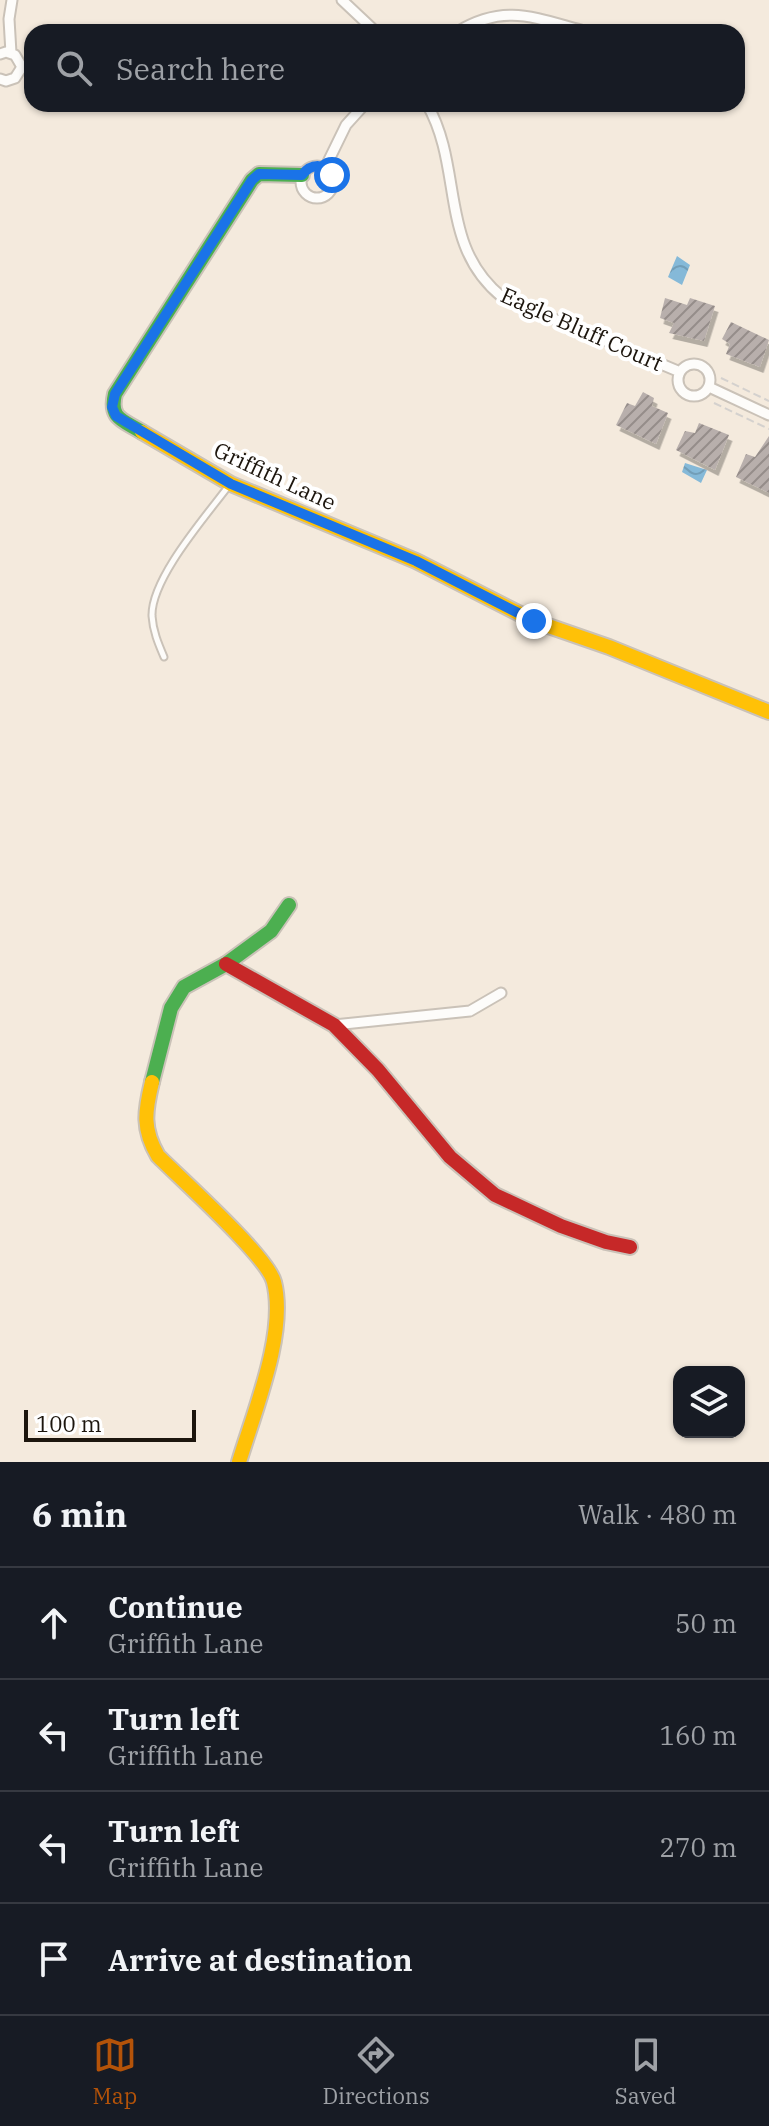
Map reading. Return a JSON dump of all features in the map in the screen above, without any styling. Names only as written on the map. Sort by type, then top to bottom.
[{"type":"street","points":[[0,79],[11,80],[21,71],[21,62],[5,53],[12,0]]},
{"type":"street","points":[[346,1],[368,24]]},
{"type":"street","points":[[472,24],[484,18],[512,14],[554,24]]},
{"type":"street","points":[[325,168],[346,125],[358,112]]},
{"type":"street","name":"Eagle Bluff Court","points":[[430,112],[443,146],[465,251],[479,277],[502,297],[516,304],[680,372]]},
{"type":"street","points":[[312,167],[325,168],[332,175],[333,186],[323,197],[313,198],[304,192],[302,175],[312,167]]},
{"type":"street","name":"Griffith Lane","points":[[302,175],[259,174],[252,180],[115,394],[112,407],[116,416],[231,484],[416,561],[534,621],[609,647],[769,712]]},
{"type":"street","name":"Eagle Bluff Court","points":[[687,365],[701,365],[708,372],[709,387],[697,397],[687,395],[678,383],[680,372],[687,365]]},
{"type":"street","name":"Eagle Bluff Court","points":[[709,387],[769,415]]},
{"type":"street","points":[[239,1462],[275,1341],[274,1280],[260,1258],[158,1156],[152,1146],[144,1114],[171,1008],[177,996],[193,980],[226,964],[271,931],[289,905]]},
{"type":"street","points":[[226,964],[334,1025],[378,1070],[450,1157],[495,1195],[561,1226],[630,1247]]},
{"type":"street","points":[[334,1025],[470,1011],[501,993]]},
{"type":"lane","points":[[164,657],[154,634],[152,613],[155,594],[165,574],[231,484]]},
{"type":"path","points":[[721,378],[769,401]]},
{"type":"path","points":[[714,403],[769,429]]},
{"type":"water","points":[[677,256],[690,265],[682,285],[668,277]]},
{"type":"water","points":[[685,463],[707,470],[701,483],[682,472]]},
{"type":"building","points":[[665,298],[687,305],[690,298],[715,306],[704,341],[669,333],[674,323],[660,318]]},
{"type":"building","points":[[731,322],[769,340],[760,367],[726,354],[730,344],[722,339]]},
{"type":"building","points":[[643,392],[654,398],[652,406],[668,413],[656,444],[616,425],[627,403],[635,406]]},
{"type":"building","points":[[699,423],[729,435],[715,470],[676,450],[685,431],[695,433]]},
{"type":"building","points":[[769,436],[769,493],[736,477],[746,454],[755,457]]},
{"type":"traffic: fast","points":[[142,432],[116,414],[115,394],[252,180],[259,174],[302,175]]},
{"type":"traffic: fast","points":[[152,1082],[171,1008],[184,987],[226,964],[271,931],[289,905]]},
{"type":"traffic: slow","points":[[142,432],[231,484],[416,561],[534,621],[609,647],[769,712]]},
{"type":"traffic: slow","points":[[152,1082],[146,1120],[149,1137],[158,1156],[241,1237],[274,1282],[277,1302],[273,1348],[239,1462]]},
{"type":"traffic: jam","points":[[226,964],[334,1025],[378,1070],[450,1157],[495,1195],[561,1226],[630,1247]]},
{"type":"route","points":[[332,175],[325,168],[316,166],[302,175],[259,174],[252,180],[115,394],[112,407],[116,416],[231,484],[416,561],[534,621]]}]
